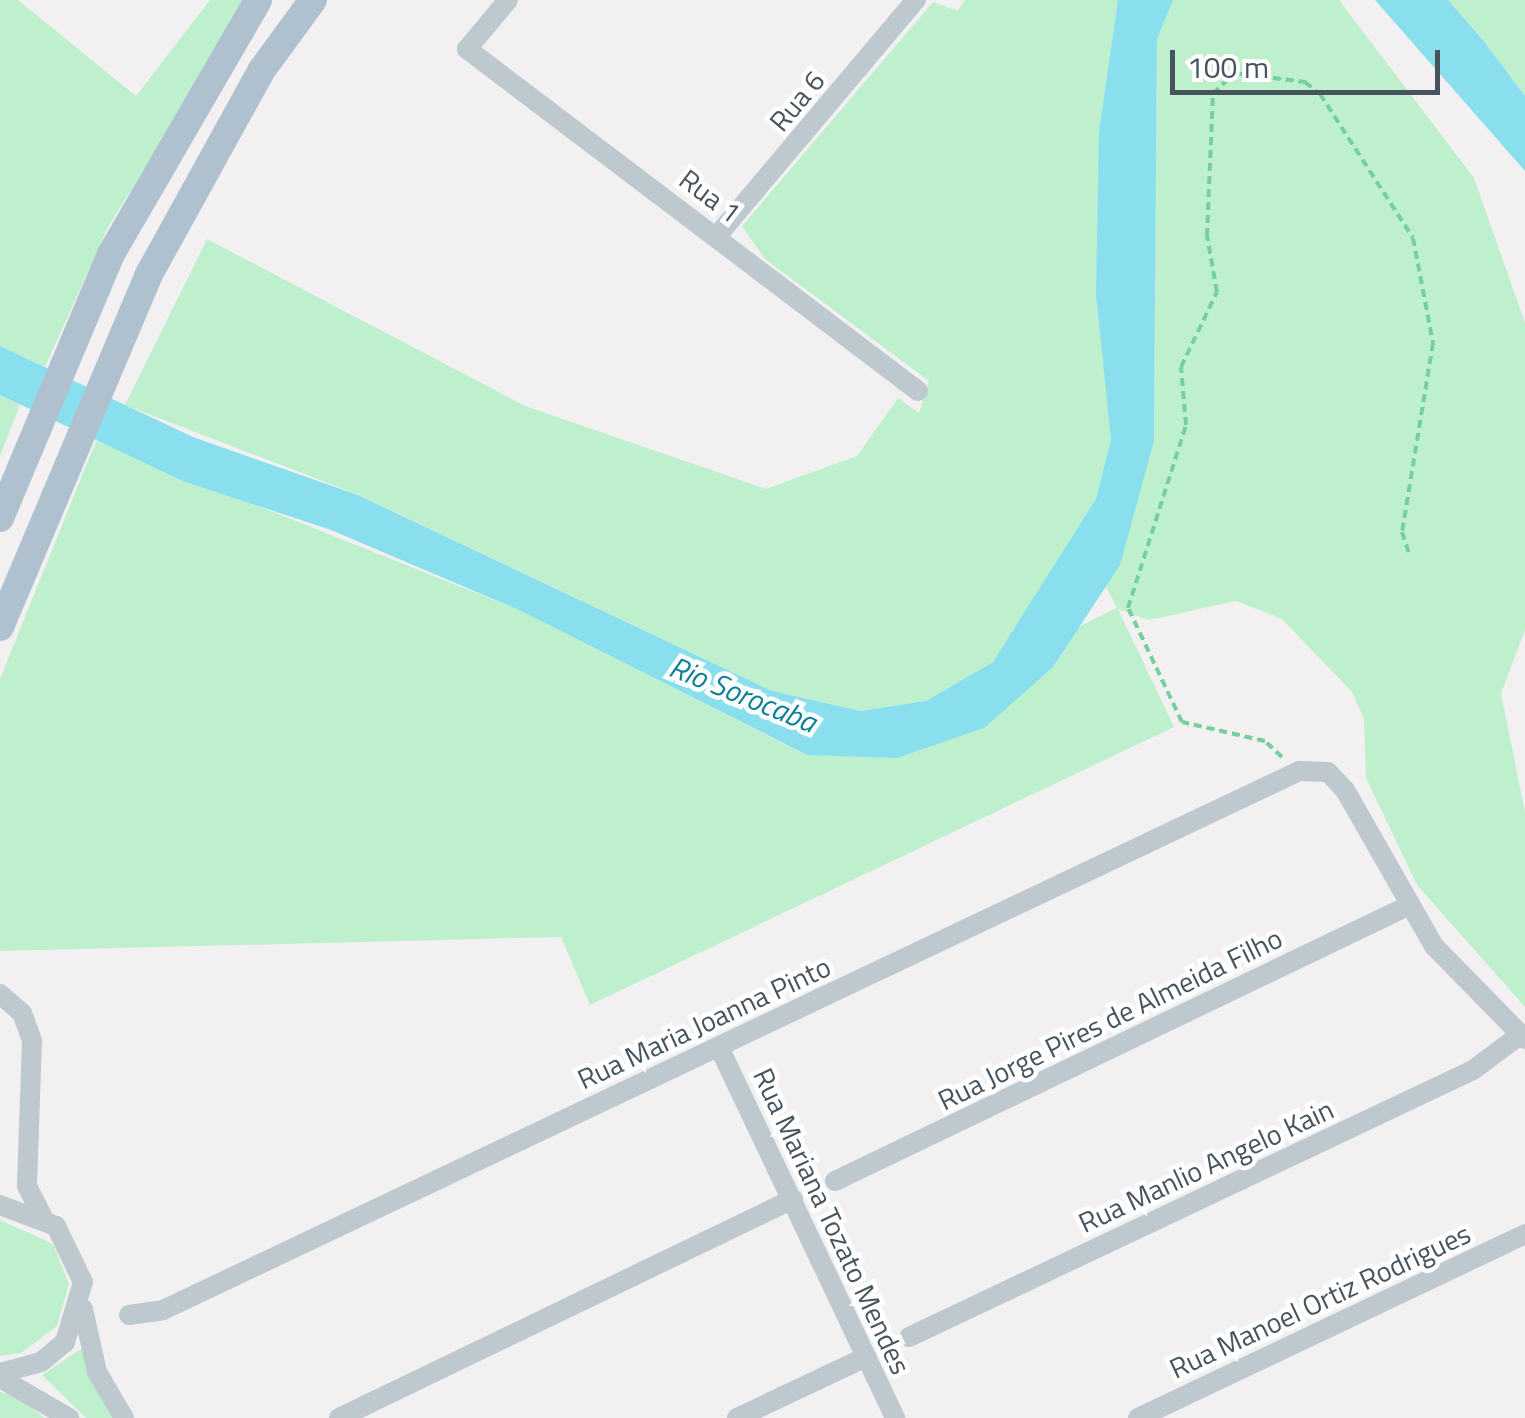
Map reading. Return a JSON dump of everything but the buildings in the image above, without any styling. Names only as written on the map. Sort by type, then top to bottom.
[{"type":"main road","points":[[0,518],[112,254],[215,65],[258,0]]},
{"type":"main road","points":[[0,627],[148,276],[255,83],[313,0]]},
{"type":"street","name":"Rua 1","points":[[508,0],[467,48],[918,390]]},
{"type":"street","name":"Rua 6","points":[[717,236],[916,0]]},
{"type":"street","points":[[1290,764],[1328,772],[1345,790],[1408,906],[1522,1037]]},
{"type":"street","name":"Rua Maria Joanna Pinto","points":[[129,1316],[163,1310],[719,1047],[1290,764]]},
{"type":"street","name":"Rua Jorge Pires de Almeida Filho","points":[[835,1181],[1408,906]]},
{"type":"street","points":[[0,994],[22,1013],[32,1041],[27,1186],[44,1217],[74,1252],[86,1342],[124,1418]]},
{"type":"street","name":"Rua Manlio Angelo Kain","points":[[910,1338],[1473,1070],[1522,1037]]},
{"type":"street","name":"Rua Mariana Tozato Mendes","points":[[719,1047],[895,1418]]},
{"type":"street","points":[[339,1418],[794,1200]]},
{"type":"street","points":[[0,1205],[44,1217]]},
{"type":"street","name":"Rua Manoel Ortiz Rodrigues","points":[[1138,1418],[1525,1234]]},
{"type":"street","points":[[0,1376],[54,1353],[83,1298]]},
{"type":"street","points":[[737,1418],[866,1357]]},
{"type":"street","points":[[0,1376],[68,1418]]},
{"type":"path","points":[[1290,764],[1265,742],[1182,722],[1128,608],[1186,425],[1181,368],[1217,292],[1207,236],[1214,94],[1234,73],[1305,82],[1320,94],[1412,238],[1433,343],[1402,532],[1410,556]]},
{"type":"green space","points":[[0,0],[18,0],[136,96],[210,0],[250,0],[108,227],[45,367],[0,346]]},
{"type":"green space","points":[[965,0],[1118,0],[1099,132],[1111,439],[1096,499],[1036,604],[993,662],[926,701],[861,711],[772,691],[359,495],[125,405],[207,239],[525,406],[766,489],[857,456],[898,398],[919,413],[929,381],[765,259],[742,226],[933,2],[957,11]]},
{"type":"green space","points":[[1173,0],[1339,0],[1474,178],[1525,323],[1525,630],[1501,693],[1525,812],[1525,1007],[1417,885],[1366,778],[1364,719],[1352,692],[1282,619],[1236,601],[1149,620],[1118,609],[1174,727],[590,1005],[561,937],[0,951],[0,679],[96,441],[521,611],[806,755],[1053,667],[1078,627],[1117,608],[1106,586],[1154,441],[1157,39]]},
{"type":"green space","points":[[1448,0],[1525,0],[1525,96],[1483,40]]},
{"type":"green space","points":[[0,395],[20,405],[0,456]]},
{"type":"green space","points":[[0,1220],[53,1244],[69,1284],[57,1326],[21,1353],[0,1356]]},
{"type":"green space","points":[[82,1348],[116,1418],[86,1418],[42,1375]]},
{"type":"green space","points":[[0,1392],[15,1396],[45,1418],[0,1418]]},
{"type":"water","name":"Rio Sorocaba","points":[[1118,0],[1173,0],[1157,39],[1154,441],[1120,565],[1053,667],[984,728],[897,758],[807,755],[521,611],[331,530],[183,481],[0,395],[0,346],[193,437],[358,495],[772,691],[861,711],[926,701],[993,662],[1096,499],[1111,439],[1096,295],[1099,131]]},
{"type":"water","points":[[1375,0],[1448,0],[1525,96],[1525,171]]}]
